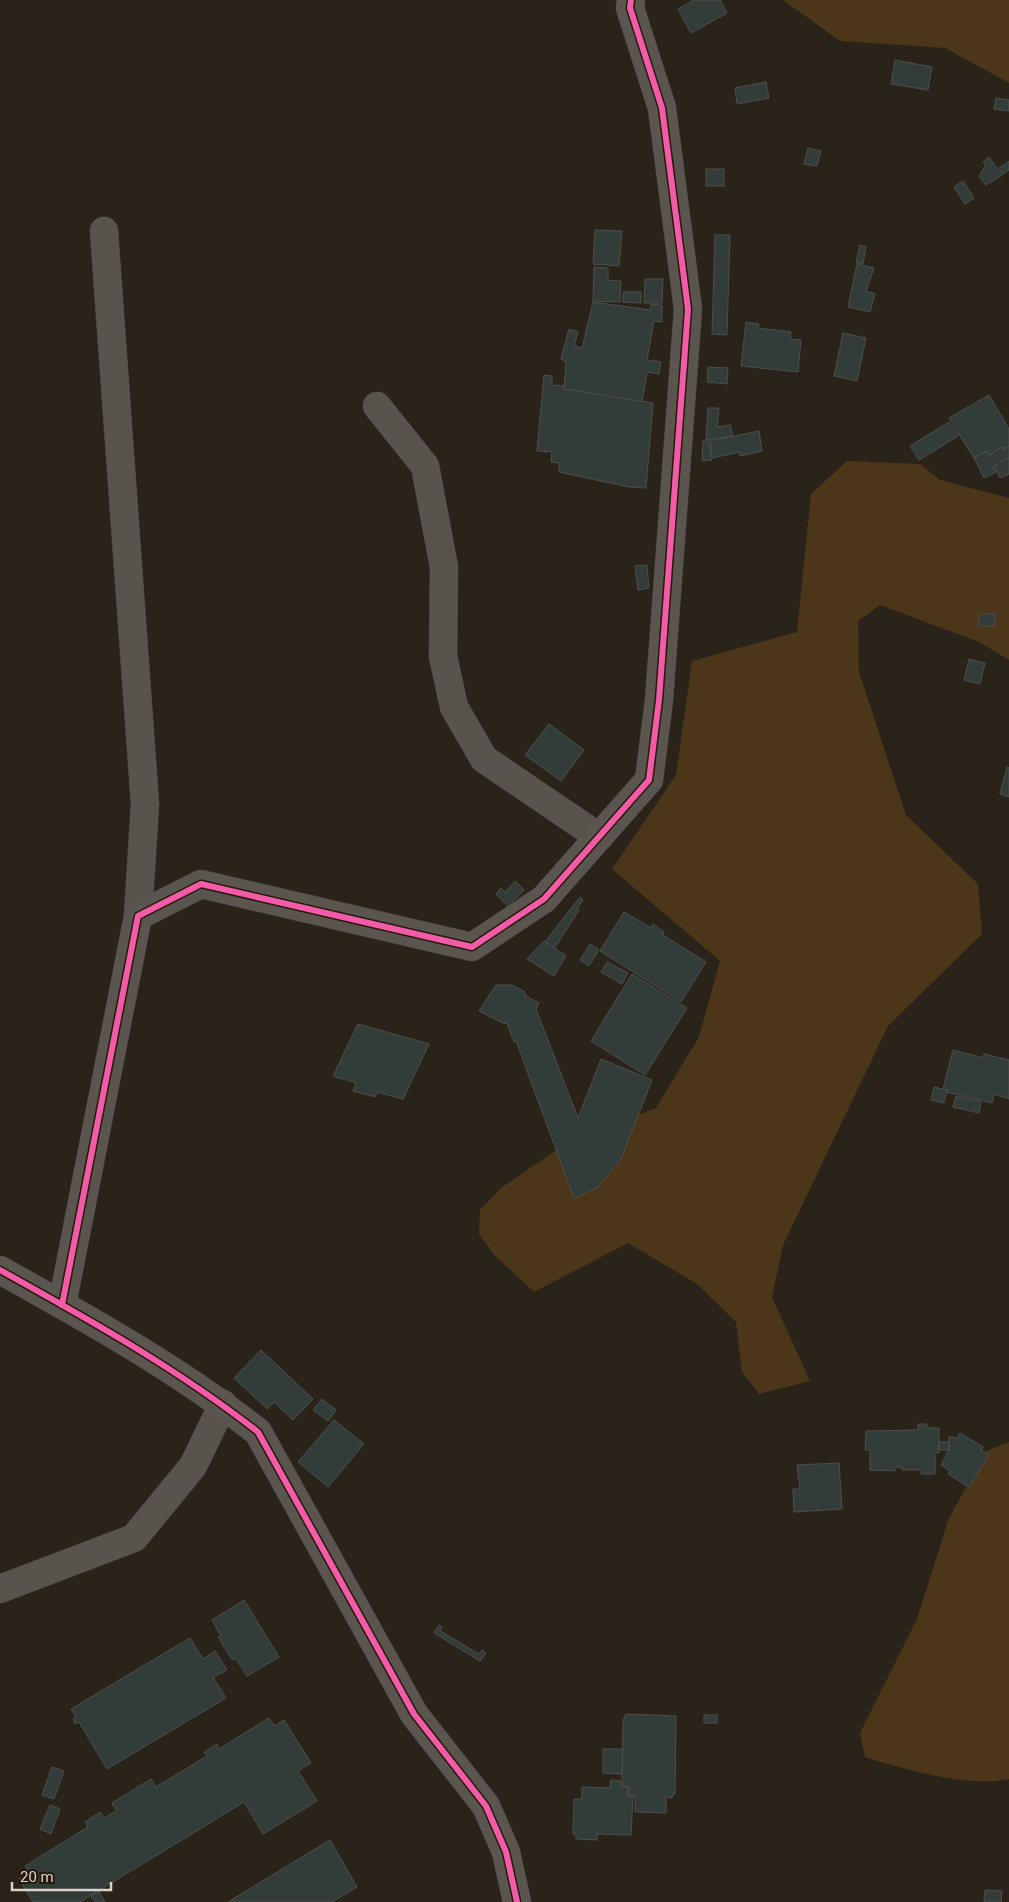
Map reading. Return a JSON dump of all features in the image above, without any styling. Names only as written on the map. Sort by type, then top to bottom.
[{"type":"street","points":[[138,916],[201,884],[472,947],[544,898],[649,780],[659,700],[688,309],[662,108],[628,3]]},
{"type":"street","points":[[62,1304],[138,916],[145,804],[104,231]]},
{"type":"street","points":[[377,406],[425,466],[444,567],[443,656],[454,707],[484,759],[599,837]]},
{"type":"street","points":[[0,1270],[62,1304],[223,1404],[258,1432],[414,1714],[486,1806],[506,1852],[517,1902]]},
{"type":"street","points":[[0,1589],[134,1538],[192,1466],[223,1404]]},
{"type":"shaded area","points":[[783,0],[1009,0],[1009,83],[945,48],[840,41]]},
{"type":"shaded area","points":[[847,461],[920,464],[940,480],[1009,498],[1009,660],[979,642],[880,605],[858,621],[859,672],[906,815],[978,884],[982,934],[888,1026],[783,1245],[772,1297],[810,1381],[759,1394],[742,1372],[736,1322],[697,1284],[628,1243],[534,1292],[494,1255],[479,1234],[480,1210],[501,1188],[565,1144],[656,1108],[699,1037],[720,961],[612,869],[676,775],[692,661],[797,632],[811,494]]},
{"type":"shaded area","points":[[1009,1442],[1009,1779],[975,1781],[956,1779],[917,1772],[865,1757],[860,1733],[917,1619],[949,1518],[986,1451]]},
{"type":"building","points":[[694,0],[720,0],[727,13],[691,33],[678,9]]},
{"type":"building","points":[[895,60],[932,67],[928,90],[891,84]]},
{"type":"building","points":[[766,82],[769,98],[737,104],[735,88]]},
{"type":"building","points":[[996,98],[1009,100],[1009,111],[994,109]]},
{"type":"building","points":[[808,148],[821,151],[817,166],[804,164]]},
{"type":"building","points":[[989,157],[1002,175],[986,185],[979,176],[986,165],[983,162]]},
{"type":"building","points":[[1009,161],[1009,170],[1003,174],[999,168]]},
{"type":"building","points":[[706,169],[724,169],[724,186],[706,186]]},
{"type":"building","points":[[963,181],[974,198],[965,204],[954,187]]},
{"type":"building","points":[[595,230],[622,231],[619,266],[593,264]]},
{"type":"building","points":[[715,235],[730,235],[727,335],[712,334]]},
{"type":"building","points":[[860,245],[866,247],[863,264],[856,263]]},
{"type":"building","points":[[857,264],[874,268],[866,291],[875,294],[870,312],[848,307]]},
{"type":"building","points":[[594,267],[608,268],[608,280],[621,281],[620,302],[593,301]]},
{"type":"building","points":[[645,279],[663,279],[662,303],[644,303]]},
{"type":"building","points":[[623,292],[641,292],[641,303],[623,302]]},
{"type":"building","points":[[593,302],[650,310],[651,304],[662,305],[662,322],[654,321],[647,360],[661,362],[659,374],[647,372],[642,402],[564,389],[566,363],[561,359],[569,329],[578,332],[574,346],[582,348]]},
{"type":"building","points":[[746,322],[759,324],[758,328],[791,332],[790,339],[801,340],[798,372],[741,366]]},
{"type":"building","points":[[843,333],[866,338],[857,381],[834,376]]},
{"type":"building","points":[[708,367],[728,368],[727,384],[707,382]]},
{"type":"building","points":[[544,375],[552,376],[552,385],[564,386],[564,389],[653,403],[646,488],[629,487],[559,472],[559,463],[551,462],[552,452],[537,451]]},
{"type":"building","points":[[989,395],[1009,429],[1009,446],[1004,450],[1002,447],[989,455],[987,451],[974,458],[949,418]]},
{"type":"building","points":[[708,408],[719,408],[717,427],[730,425],[733,436],[706,440]]},
{"type":"building","points":[[949,422],[958,436],[919,460],[910,446]]},
{"type":"building","points":[[759,431],[762,451],[740,456],[740,452],[712,458],[710,441]]},
{"type":"building","points":[[703,441],[709,441],[712,460],[702,461]]},
{"type":"building","points":[[1009,446],[1009,458],[993,467],[996,472],[984,478],[974,458],[987,451],[989,455],[1002,447],[1004,450]]},
{"type":"building","points":[[1009,458],[1009,474],[1000,478],[994,466]]},
{"type":"building","points":[[647,565],[649,588],[638,590],[635,566]]},
{"type":"building","points":[[979,614],[995,614],[995,626],[979,626]]},
{"type":"building","points":[[969,659],[985,663],[980,684],[964,680]]},
{"type":"building","points":[[549,724],[584,750],[561,781],[525,755]]},
{"type":"building","points":[[1007,767],[1009,768],[1009,797],[1000,794]]},
{"type":"building","points":[[515,881],[524,890],[508,907],[496,894],[501,888],[505,892]]},
{"type":"building","points":[[580,897],[583,900],[577,909],[579,910],[554,949],[545,942]]},
{"type":"building","points":[[624,912],[651,928],[653,924],[664,932],[663,935],[706,962],[681,1002],[600,951]]},
{"type":"building","points":[[544,941],[566,956],[554,976],[527,959]]},
{"type":"building","points":[[590,944],[599,950],[589,966],[580,960]]},
{"type":"building","points":[[607,962],[628,973],[622,984],[601,972]]},
{"type":"building","points":[[632,974],[687,1008],[645,1075],[591,1041]]},
{"type":"building","points":[[496,985],[511,985],[524,991],[526,996],[539,1003],[536,1009],[578,1118],[601,1059],[652,1080],[621,1159],[597,1188],[574,1198],[516,1041],[514,1042],[506,1021],[505,1024],[479,1011]]},
{"type":"building","points":[[358,1024],[429,1044],[403,1099],[377,1092],[375,1097],[353,1091],[356,1083],[333,1076]]},
{"type":"building","points":[[953,1050],[983,1058],[984,1054],[1009,1060],[1009,1099],[994,1094],[992,1103],[947,1092],[948,1090],[943,1089]]},
{"type":"building","points":[[934,1087],[947,1090],[944,1103],[931,1100]]},
{"type":"building","points":[[956,1096],[981,1102],[979,1113],[953,1107]]},
{"type":"building","points":[[261,1350],[313,1399],[293,1420],[274,1402],[267,1409],[234,1378]]},
{"type":"building","points":[[322,1399],[336,1410],[328,1421],[313,1410]]},
{"type":"building","points":[[334,1420],[364,1444],[328,1487],[298,1462]]},
{"type":"building","points":[[918,1424],[927,1424],[927,1428],[939,1428],[939,1453],[935,1453],[935,1474],[921,1474],[921,1470],[902,1470],[902,1467],[895,1467],[895,1471],[870,1470],[870,1450],[865,1450],[866,1431],[918,1430]]},
{"type":"building","points":[[960,1433],[983,1447],[981,1450],[989,1455],[969,1487],[948,1474],[950,1471],[941,1465],[949,1450],[949,1437],[957,1438]]},
{"type":"building","points":[[939,1442],[949,1442],[949,1450],[939,1450]]},
{"type":"building","points":[[839,1463],[842,1509],[794,1512],[793,1489],[800,1489],[797,1465]]},
{"type":"building","points":[[244,1600],[279,1657],[247,1676],[236,1659],[232,1660],[218,1637],[221,1636],[212,1620]]},
{"type":"building","points":[[439,1625],[442,1627],[440,1631],[479,1654],[482,1650],[486,1653],[480,1661],[434,1633]]},
{"type":"building","points":[[190,1638],[203,1659],[215,1651],[227,1670],[213,1677],[226,1698],[107,1769],[79,1722],[75,1724],[73,1719],[76,1717],[71,1709]]},
{"type":"building","points":[[626,1714],[676,1716],[675,1794],[673,1794],[672,1798],[666,1797],[666,1813],[635,1812],[635,1796],[629,1795],[629,1787],[622,1786],[623,1720]]},
{"type":"building","points":[[704,1715],[717,1715],[717,1723],[704,1723]]},
{"type":"building","points":[[269,1718],[274,1726],[284,1720],[311,1763],[298,1771],[317,1801],[263,1834],[244,1802],[80,1902],[33,1902],[19,1879],[29,1873],[25,1866],[88,1827],[85,1822],[100,1812],[104,1818],[116,1811],[112,1803],[151,1779],[156,1787],[207,1756],[204,1752],[217,1744],[219,1749]]},
{"type":"building","points":[[603,1749],[623,1749],[622,1774],[603,1773]]},
{"type":"building","points":[[52,1767],[64,1771],[54,1799],[42,1795]]},
{"type":"building","points":[[611,1780],[621,1781],[621,1787],[628,1787],[628,1796],[633,1796],[631,1835],[597,1834],[597,1840],[576,1839],[576,1834],[573,1834],[574,1799],[582,1799],[582,1787],[610,1788]]},
{"type":"building","points":[[50,1805],[60,1809],[51,1834],[40,1829]]},
{"type":"building","points":[[330,1840],[357,1887],[332,1902],[228,1902]]},
{"type":"building","points":[[985,1890],[1002,1891],[1001,1902],[984,1902]]},
{"type":"building","points":[[99,1891],[105,1902],[95,1902],[91,1896]]},
{"type":"cycle path","points":[[62,1305],[138,916],[201,884],[472,947],[544,899],[649,780],[659,700],[688,309],[662,108],[630,8],[631,0]]},
{"type":"cycle path","points":[[0,1270],[99,1326],[164,1366],[228,1409],[258,1432],[414,1714],[486,1806],[506,1852],[517,1902]]}]
